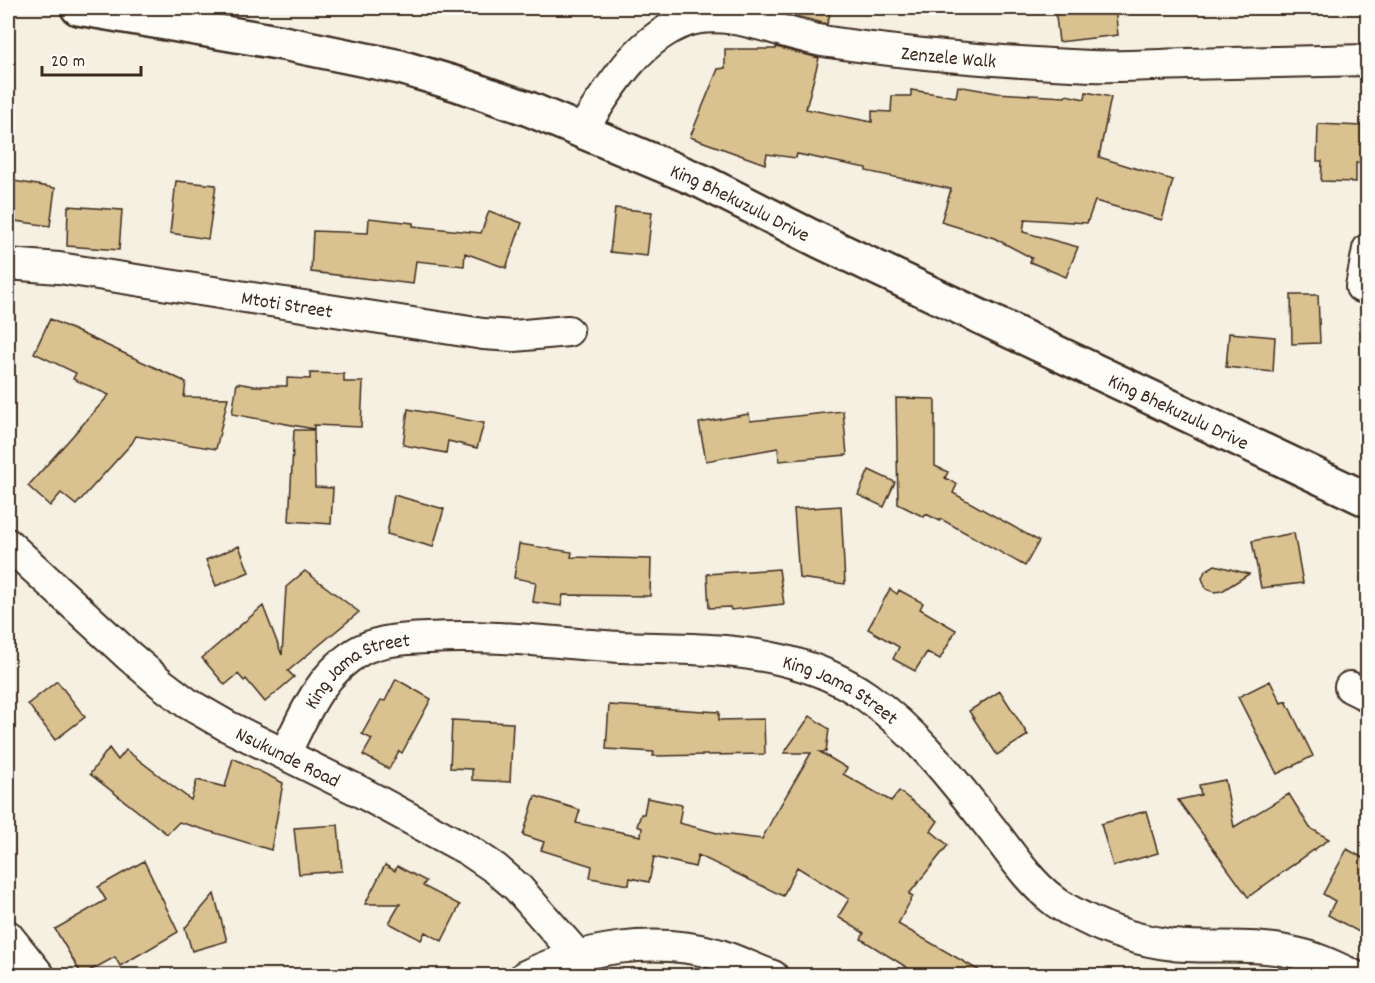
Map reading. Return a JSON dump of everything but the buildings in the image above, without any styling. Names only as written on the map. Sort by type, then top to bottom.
[{"type":"street","name":"King Bhekuzulu Drive","points":[[78,8],[283,43],[400,67],[467,87],[582,130],[701,181],[831,246],[1368,500]]},
{"type":"street","name":"Zenzele Walk","points":[[582,130],[621,73],[649,44],[670,28],[703,18],[719,17],[736,20],[826,42],[926,54],[1092,66],[1368,60]]},
{"type":"street","points":[[1361,287],[1368,249]]},
{"type":"street","name":"Mtoti Street","points":[[8,264],[59,268],[483,334],[514,336],[568,331]]},
{"type":"street","name":"Nsukunde Road","points":[[8,544],[162,684],[188,703],[227,726],[422,824],[496,868],[518,888],[578,956]]},
{"type":"street","name":"King Jama Street","points":[[285,754],[309,705],[325,681],[345,661],[363,649],[394,640],[451,637],[721,649],[783,660],[827,675],[865,695],[900,722],[959,787],[1028,874],[1053,900],[1087,920],[1129,936],[1173,945],[1252,946],[1290,951],[1320,959],[1355,975]]},
{"type":"street","points":[[8,936],[40,975]]},
{"type":"street","points":[[525,975],[578,956],[646,945],[716,954],[773,975]]}]
